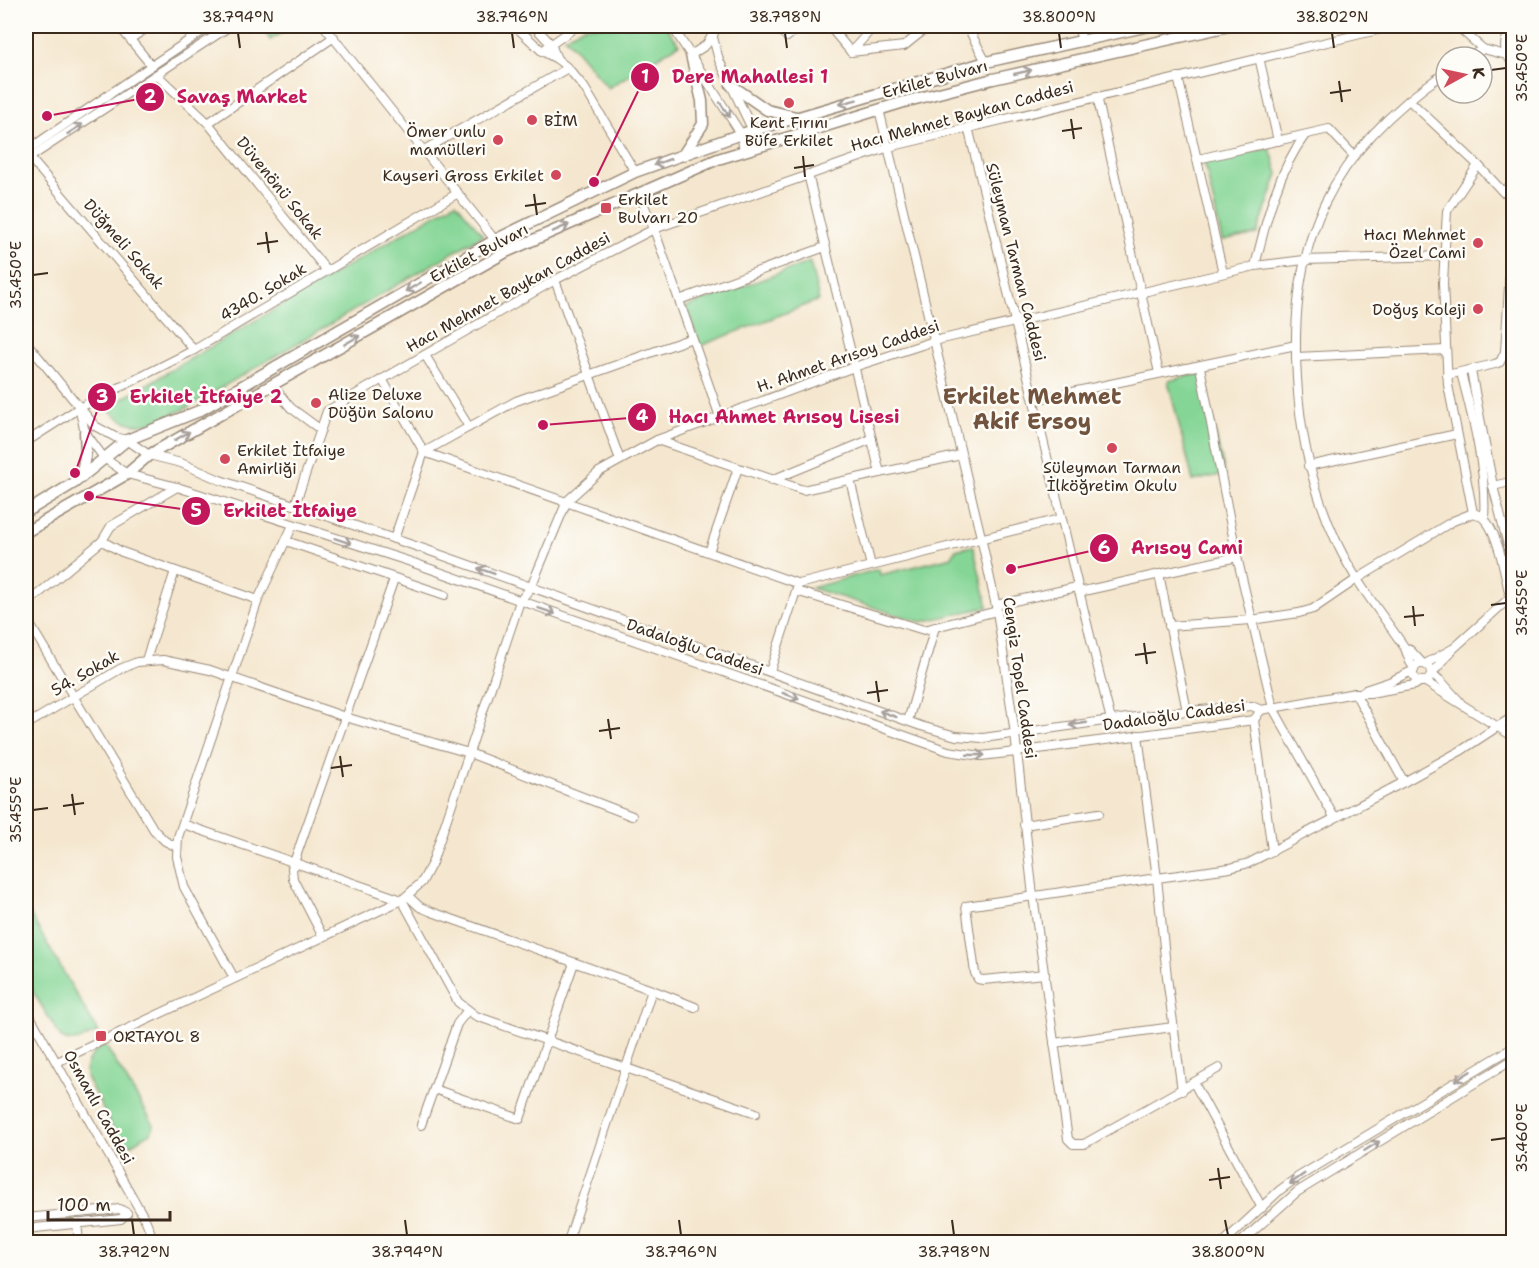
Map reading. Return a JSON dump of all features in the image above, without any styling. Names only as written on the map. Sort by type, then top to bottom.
[{"type":"main road","name":"Erkilet Bulvarı","points":[[26,512],[74,483],[128,440],[199,411],[495,240],[634,172],[741,134],[986,62],[1149,26]]},
{"type":"main road","name":"Erkilet Bulvarı","points":[[26,532],[126,474],[149,455],[506,252],[718,159],[879,109],[993,79],[1229,26]]},
{"type":"main road","points":[[683,154],[703,124],[702,101],[691,55]]},
{"type":"main road","points":[[731,85],[767,110],[797,117]]},
{"type":"main road","points":[[81,477],[86,451],[85,432]]},
{"type":"street","points":[[119,26],[151,64]]},
{"type":"street","points":[[130,39],[150,26]]},
{"type":"street","points":[[27,154],[151,64],[210,26]]},
{"type":"street","points":[[27,154],[157,75],[230,26]]},
{"type":"street","points":[[324,26],[495,240]]},
{"type":"street","points":[[514,26],[542,51],[568,68],[584,87],[634,172]]},
{"type":"street","points":[[534,26],[551,44],[557,59]]},
{"type":"street","points":[[542,51],[577,26]]},
{"type":"street","points":[[672,26],[741,134],[744,151]]},
{"type":"street","points":[[710,26],[718,60],[753,131],[757,147]]},
{"type":"street","points":[[691,55],[706,45],[713,36],[716,26]]},
{"type":"street","points":[[777,26],[788,37],[800,26]]},
{"type":"street","points":[[829,26],[851,52]]},
{"type":"street","points":[[851,52],[874,26]]},
{"type":"street","points":[[851,52],[904,46],[929,26]]},
{"type":"street","points":[[967,26],[986,62]]},
{"type":"street","points":[[1078,26],[1082,41]]},
{"type":"street","name":"Hacı Mehmet Baykan Caddesi","points":[[295,505],[327,411],[555,280],[654,229],[889,147],[1394,26]]},
{"type":"street","points":[[1457,26],[1479,45]]},
{"type":"street","points":[[1506,55],[1505,40],[1514,28]]},
{"type":"street","points":[[208,123],[334,38]]},
{"type":"street","points":[[1494,52],[1506,55],[1514,64]]},
{"type":"street","points":[[1259,57],[1278,141]]},
{"type":"street","points":[[424,150],[568,68]]},
{"type":"street","name":"Düvenönü Sokak","points":[[157,75],[208,123],[327,271]]},
{"type":"street","points":[[1178,77],[1223,273]]},
{"type":"street","points":[[1434,81],[1385,121],[1354,156],[1328,196],[1313,231],[1304,260],[1298,294],[1296,357],[1300,419],[1308,466],[1328,523],[1357,579],[1405,648],[1414,669],[1414,676],[1514,737]]},
{"type":"street","points":[[1097,96],[1159,373]]},
{"type":"street","points":[[1408,100],[1478,165],[1503,192],[1512,184]]},
{"type":"street","name":"Cengiz Topel Caddesi","points":[[879,109],[996,608],[1015,734],[1033,896],[1067,1136],[1074,1144],[1084,1144],[1182,1091]]},
{"type":"street","name":"Süleyman Tarman Caddesi","points":[[968,127],[1017,322],[1060,519],[1110,720]]},
{"type":"street","points":[[1198,159],[1329,129],[1354,156]]},
{"type":"street","points":[[1255,266],[1283,173],[1306,135]]},
{"type":"street","name":"Düğmeli Sokak","points":[[27,154],[194,350]]},
{"type":"street","points":[[1473,513],[1447,375],[1443,283],[1447,211],[1478,165]]},
{"type":"street","points":[[808,174],[880,473]]},
{"type":"street","points":[[1447,375],[1471,371],[1500,362],[1509,352],[1512,184]]},
{"type":"street","name":"4340. Sokak","points":[[26,442],[79,408],[194,350],[458,193]]},
{"type":"street","points":[[639,193],[654,229],[720,417]]},
{"type":"street","points":[[679,300],[825,247]]},
{"type":"street","name":"H. Ahmet Arısoy Caddesi","points":[[405,898],[422,882],[432,863],[520,601],[531,587],[567,501],[599,472],[657,440],[854,367],[934,341],[1255,266],[1304,260],[1444,256]]},
{"type":"street","points":[[555,280],[620,460]]},
{"type":"street","points":[[394,539],[424,452],[516,401],[692,338]]},
{"type":"street","name":"Dadaloğlu Caddesi","points":[[26,342],[95,426],[115,437],[128,440],[149,455],[956,736],[983,738],[1187,711],[1252,706],[1261,710],[1415,685],[1422,681]]},
{"type":"street","points":[[1034,400],[1159,373],[1200,367],[1296,345]]},
{"type":"street","points":[[1296,357],[1446,350]]},
{"type":"street","points":[[425,355],[469,427]]},
{"type":"street","points":[[1200,367],[1237,557],[1273,708],[1334,817]]},
{"type":"street","points":[[1471,371],[1492,486],[1514,569]]},
{"type":"street","points":[[1461,373],[1484,482],[1484,518]]},
{"type":"street","points":[[382,379],[424,452],[709,552],[797,588],[924,630],[996,608],[1237,557]]},
{"type":"street","points":[[272,385],[291,408],[321,430]]},
{"type":"street","points":[[79,408],[85,432],[104,458],[126,474]]},
{"type":"street","points":[[1308,466],[1457,434]]},
{"type":"street","points":[[771,480],[872,439]]},
{"type":"street","points":[[657,440],[802,490],[961,455]]},
{"type":"street","points":[[709,552],[738,468]]},
{"type":"street","name":"Dadaloğlu Caddesi","points":[[126,474],[177,487],[408,561],[948,751],[981,756],[1016,752],[1254,720],[1261,710]]},
{"type":"street","points":[[850,480],[871,566]]},
{"type":"street","points":[[1492,486],[1514,481]]},
{"type":"street","points":[[26,604],[102,541],[111,526],[177,487]]},
{"type":"street","points":[[1169,626],[1251,620],[1313,609],[1357,579],[1453,521],[1473,513],[1487,521],[1497,544],[1512,596],[1453,649],[1429,678],[1422,681]]},
{"type":"street","points":[[797,588],[981,537],[1060,519]]},
{"type":"street","points":[[234,978],[184,887],[178,867],[177,847],[258,600],[293,525]]},
{"type":"street","points":[[102,541],[122,552],[258,600]]},
{"type":"street","points":[[286,541],[445,595]]},
{"type":"street","points":[[146,660],[175,571]]},
{"type":"street","points":[[1159,574],[1187,711]]},
{"type":"street","points":[[323,937],[293,879],[292,868],[394,579]]},
{"type":"street","points":[[770,671],[797,588]]},
{"type":"street","points":[[26,618],[154,830],[165,841],[177,847]]},
{"type":"street","points":[[908,721],[936,627]]},
{"type":"street","points":[[1405,648],[1428,667],[1460,703]]},
{"type":"street","points":[[1414,669],[1453,649]]},
{"type":"street","name":"54. Sokak","points":[[26,725],[120,669],[146,660],[163,660],[210,670],[345,717],[469,753],[632,816]]},
{"type":"street","name":"Dadaloğlu Caddesi","points":[[1359,693],[1389,682],[1414,669]]},
{"type":"street","points":[[1359,693],[1404,782]]},
{"type":"street","points":[[1045,974],[983,980],[977,977],[966,906],[1230,868],[1249,862],[1404,782],[1461,750],[1514,716]]},
{"type":"street","points":[[1254,720],[1272,851]]},
{"type":"street","points":[[1138,735],[1182,1091],[1219,1068]]},
{"type":"street","points":[[1024,825],[1098,813]]},
{"type":"street","points":[[183,824],[405,898],[432,912],[695,1007]]},
{"type":"street","points":[[57,1062],[405,898]]},
{"type":"street","points":[[405,898],[455,997],[467,1011],[546,1041],[756,1113]]},
{"type":"street","points":[[434,1089],[519,1119],[574,963]]},
{"type":"street","points":[[568,1240],[652,990]]},
{"type":"street","name":"Osmanlı Caddesi","points":[[26,1009],[140,1209],[149,1226],[152,1242]]},
{"type":"street","points":[[421,1125],[457,1024],[467,1011]]},
{"type":"street","points":[[1054,1042],[1173,1027]]},
{"type":"street","points":[[1224,1242],[1298,1178],[1514,1047]]},
{"type":"street","points":[[1241,1242],[1297,1192],[1514,1059]]},
{"type":"street","points":[[1194,1083],[1262,1208]]},
{"type":"street","points":[[26,1218],[120,1209],[127,1213]]},
{"type":"street","points":[[26,1229],[121,1219],[127,1213],[140,1209]]},
{"type":"street","points":[[77,1224],[79,1242]]},
{"type":"green space","points":[[262,26],[294,26],[270,40]]},
{"type":"green space","points":[[584,26],[666,26],[679,44],[608,88],[565,37]]},
{"type":"green space","points":[[1270,148],[1278,174],[1257,234],[1222,241],[1204,161]]},
{"type":"green space","points":[[456,202],[483,235],[183,410],[152,422],[135,424],[117,417],[107,408]]},
{"type":"green space","points":[[810,262],[819,300],[700,346],[686,307]]},
{"type":"green space","points":[[1201,373],[1225,474],[1193,481],[1168,381]]},
{"type":"green space","points":[[973,546],[988,607],[921,622],[811,588],[879,569],[880,575],[952,557],[955,550]]},
{"type":"green space","points":[[26,907],[98,1032],[75,1041],[61,1038],[26,980]]},
{"type":"green space","points":[[105,1045],[154,1125],[151,1133],[130,1145],[121,1143],[86,1077],[86,1067],[90,1058]]},
{"type":"place","name":"Kent Fırını Büfe Erkilet","points":[[789,103]]},
{"type":"place","name":"Savaş Market","points":[[47,116]]},
{"type":"place","name":"BİM","points":[[532,120]]},
{"type":"place","name":"Ömer unlu mamülleri","points":[[498,140]]},
{"type":"place","name":"Kayseri Gross Erkilet","points":[[556,175]]},
{"type":"place","name":"Dere Mahallesi 1","points":[[594,182]]},
{"type":"place","name":"Erkilet Bulvarı 20","points":[[606,208]]},
{"type":"place","name":"Hacı Mehmet Özel Cami","points":[[1478,243]]},
{"type":"place","name":"Doğuş Koleji","points":[[1478,309]]},
{"type":"place","name":"Alize Deluxe Düğün Salonu","points":[[316,403]]},
{"type":"place","name":"Hacı Ahmet Arısoy Lisesi","points":[[543,425]]},
{"type":"place","name":"Süleyman Tarman İlköğretim Okulu","points":[[1112,448]]},
{"type":"place","name":"Erkilet İtfaiye Amirliği","points":[[225,459]]},
{"type":"place","name":"Erkilet İtfaiye 2","points":[[75,473]]},
{"type":"place","name":"Erkilet İtfaiye","points":[[89,496]]},
{"type":"place","name":"Arısoy Cami","points":[[1011,569]]},
{"type":"place","name":"ORTAYOL 8","points":[[101,1036]]},
{"type":"district","name":"Erkilet Mehmet Akif Ersoy","points":[[1032,408]]}]
